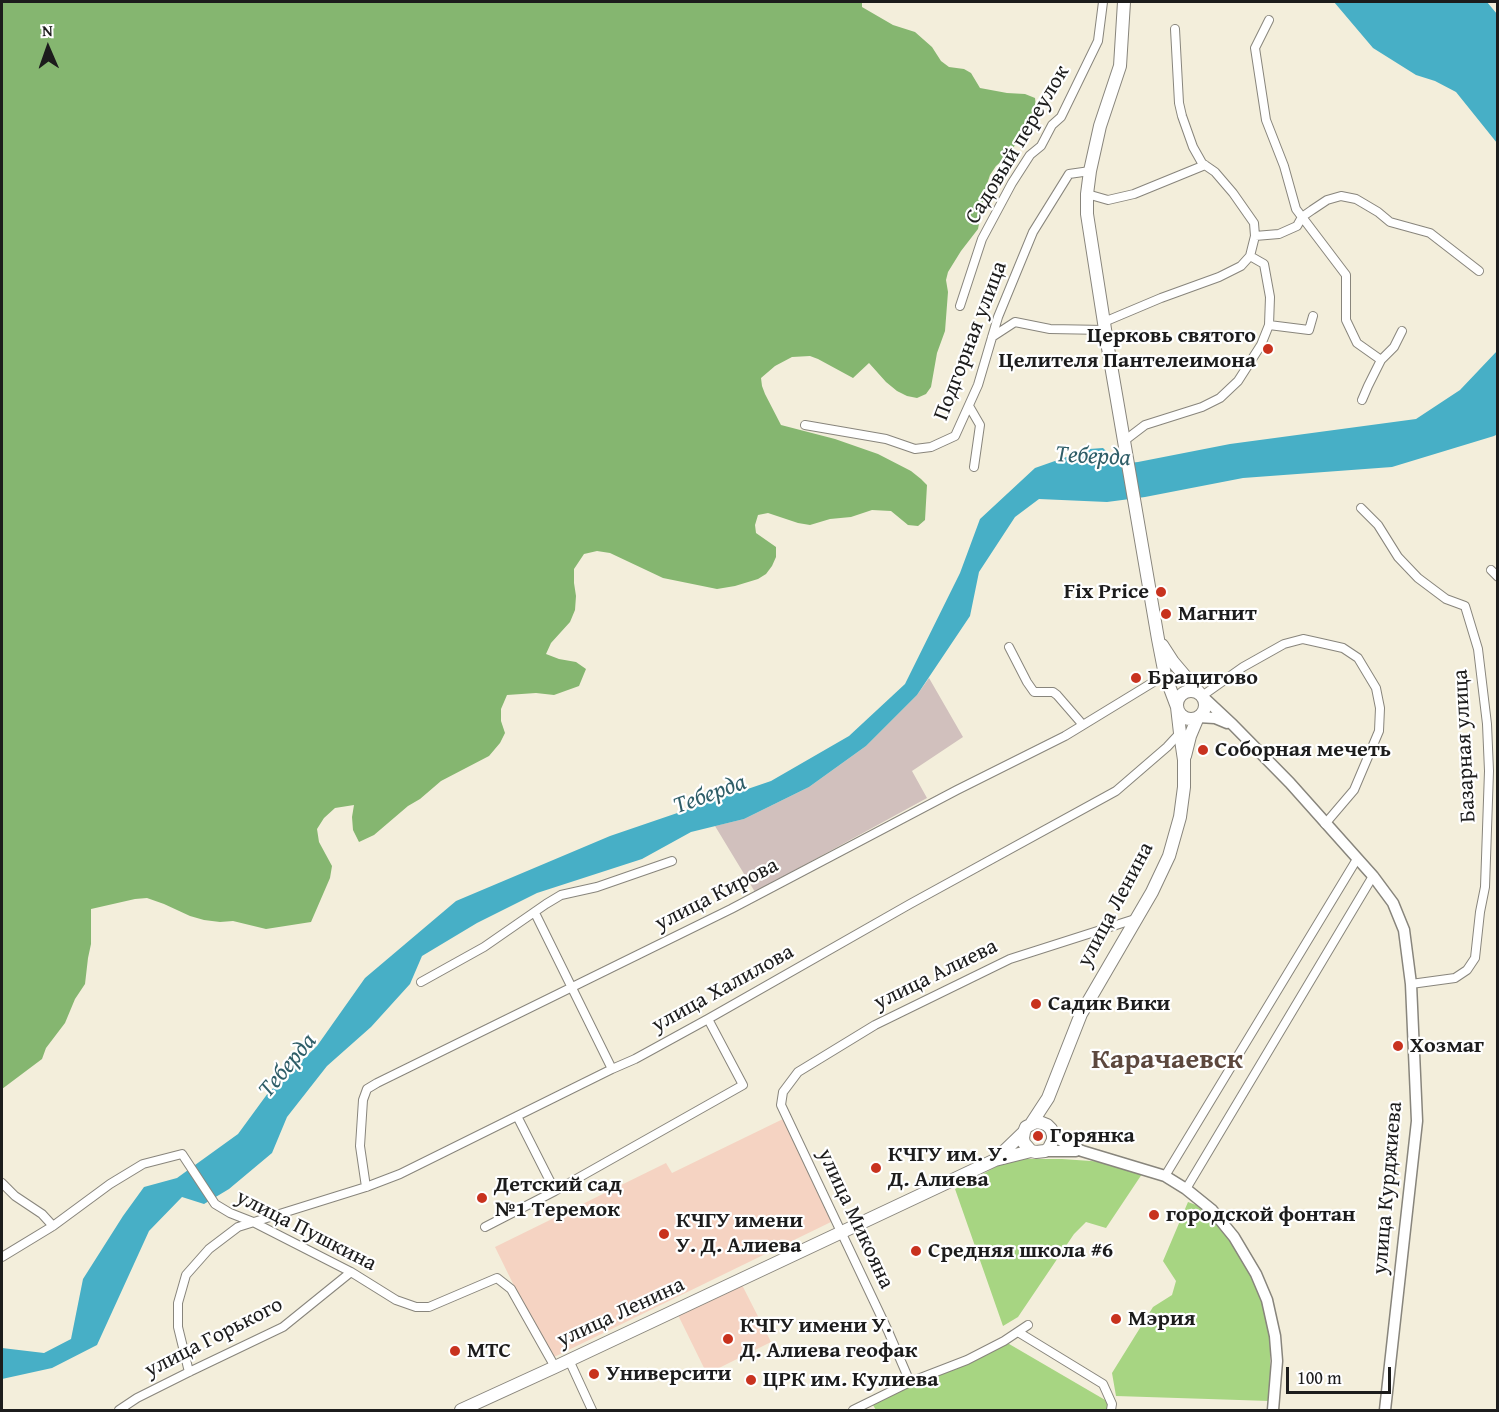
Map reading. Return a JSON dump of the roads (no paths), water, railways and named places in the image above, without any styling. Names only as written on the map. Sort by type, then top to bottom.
[{"type":"main road","name":"улица Ленина","points":[[995,1160],[1027,1128],[1048,1098],[1081,1014],[1152,892],[1169,856],[1182,805],[1184,760],[1177,707],[1165,675],[1158,639],[1087,214],[1090,171],[1100,126],[1120,66],[1124,2]]},
{"type":"main road","name":"улица Ленина","points":[[1158,639],[1173,662],[1202,696]]},
{"type":"main road","points":[[1195,692],[1202,696],[1205,705],[1198,717],[1185,717],[1180,713],[1177,707],[1182,695],[1195,692]]},
{"type":"main road","name":"улица Ленина","points":[[1184,760],[1198,717]]},
{"type":"main road","name":"улица Ленина","points":[[1048,1098],[1052,1132]]},
{"type":"main road","points":[[1036,1122],[1042,1123],[1052,1132],[1051,1145],[1045,1151],[1031,1151],[1024,1143],[1023,1138],[1027,1128],[1036,1122]]},
{"type":"main road","name":"улица Ленина","points":[[461,1410],[555,1368],[995,1160],[1031,1151]]},
{"type":"street","name":"Садовый переулок","points":[[960,306],[982,239],[1030,155],[1041,146],[1052,125],[1061,117],[1098,41],[1103,2]]},
{"type":"street","points":[[1269,20],[1255,48],[1266,120],[1284,166],[1296,209],[1347,275],[1346,320],[1358,343],[1381,360]]},
{"type":"street","points":[[992,336],[1015,322],[1050,329],[1105,326],[1161,298],[1219,277],[1241,266],[1250,256],[1254,223],[1215,172],[1202,163],[1193,147],[1179,103],[1175,29]]},
{"type":"street","points":[[1087,195],[1108,200],[1134,194],[1205,165]]},
{"type":"street","name":"Подгорная улица","points":[[805,424],[885,439],[915,449],[931,447],[956,436],[978,385],[998,317],[1033,232],[1069,174],[1090,171]]},
{"type":"street","points":[[1254,236],[1279,234],[1297,226],[1302,217],[1327,200],[1341,196],[1356,199],[1390,222],[1430,233],[1479,271]]},
{"type":"street","points":[[1125,447],[1145,425],[1202,407],[1220,398],[1238,381],[1261,345],[1269,325],[1270,297],[1264,264],[1250,256]]},
{"type":"street","points":[[1269,325],[1310,330],[1313,316]]},
{"type":"street","points":[[1362,400],[1381,360],[1394,347],[1402,331]]},
{"type":"street","points":[[969,406],[980,425],[974,466]]},
{"type":"street","name":"Базарная улица","points":[[1361,508],[1378,525],[1398,557],[1418,578],[1446,599],[1465,606],[1478,649],[1487,724],[1489,771],[1485,887],[1475,958],[1467,970],[1455,978],[1411,984]]},
{"type":"street","points":[[1491,570],[1497,577]]},
{"type":"street","points":[[1202,696],[1243,667],[1284,644],[1303,639],[1343,648],[1358,658],[1376,688],[1380,708],[1379,731],[1354,790],[1325,824]]},
{"type":"street","points":[[1009,646],[1034,692],[1053,692],[1083,725]]},
{"type":"street","name":"улица Кирова","points":[[366,1187],[360,1146],[363,1100],[367,1089],[431,1055],[732,909],[860,840],[1065,736],[1165,675]]},
{"type":"street","name":"улица Курджиева","points":[[1202,696],[1290,783],[1373,876],[1391,900],[1404,930],[1411,984],[1417,1121],[1385,1410]]},
{"type":"street","points":[[1198,717],[1215,718],[1233,725]]},
{"type":"street","name":"улица Халилова","points":[[189,1372],[178,1327],[178,1303],[186,1275],[209,1249],[238,1227],[400,1174],[635,1059],[1116,791],[1180,733]]},
{"type":"street","points":[[1165,1176],[1357,859]]},
{"type":"street","points":[[421,982],[484,947],[561,895],[597,887],[672,861]]},
{"type":"street","points":[[1186,1189],[1373,876]]},
{"type":"street","points":[[536,913],[612,1069]]},
{"type":"street","name":"улица Алиева","points":[[781,1105],[783,1092],[798,1072],[868,1028],[1010,959],[1135,920]]},
{"type":"street","points":[[485,1227],[555,1191],[742,1085],[708,1019]]},
{"type":"street","name":"улица Микояна","points":[[781,1105],[910,1382]]},
{"type":"street","points":[[517,1116],[555,1191]]},
{"type":"street","points":[[1052,1132],[1066,1144],[1082,1151],[1165,1176],[1212,1210],[1234,1238],[1256,1274],[1267,1300],[1275,1336],[1277,1361],[1273,1410]]},
{"type":"street","points":[[1045,1151],[1082,1151]]},
{"type":"street","name":"улица Пушкина","points":[[2,1257],[53,1226],[110,1184],[143,1164],[182,1154],[215,1204],[351,1272],[396,1300],[416,1307],[429,1307],[497,1278],[511,1289],[555,1368]]},
{"type":"street","points":[[2,1183],[15,1196],[42,1214],[53,1226]]},
{"type":"street","name":"улица Горького","points":[[118,1410],[189,1372],[283,1328],[351,1272]]},
{"type":"street","points":[[853,1410],[910,1382],[967,1360],[1004,1341],[1028,1325]]},
{"type":"street","points":[[1018,1332],[1103,1384],[1111,1407]]},
{"type":"street","points":[[569,1360],[592,1410]]},
{"type":"water","points":[[1334,2],[1487,2],[1497,14],[1497,143],[1456,92],[1435,81],[1416,75],[1373,48]]},
{"type":"water","name":"Теберда","points":[[1497,351],[1498,434],[1494,436],[1392,467],[1243,478],[1107,502],[1039,499],[1015,517],[979,572],[970,616],[917,695],[866,746],[809,787],[744,819],[691,832],[642,859],[537,893],[477,923],[422,956],[410,984],[371,1027],[327,1066],[287,1117],[272,1153],[229,1189],[204,1204],[182,1197],[149,1231],[97,1345],[52,1368],[2,1379],[2,1348],[44,1353],[71,1339],[83,1279],[144,1187],[177,1178],[238,1134],[268,1093],[317,1046],[365,978],[456,901],[610,836],[771,781],[849,736],[905,684],[960,573],[980,519],[1035,468],[1089,449],[1103,448],[1119,464],[1230,444],[1416,419],[1460,390]]},
{"type":"place","name":"Церковь святого Целителя Пантелеимона","points":[[1268,349]]},
{"type":"place","name":"Fix Price","points":[[1161,592]]},
{"type":"place","name":"Магнит","points":[[1166,614]]},
{"type":"place","name":"Брацигово","points":[[1136,678]]},
{"type":"place","name":"Соборная мечеть","points":[[1203,750]]},
{"type":"place","name":"Садик Вики","points":[[1036,1004]]},
{"type":"place","name":"Хозмаг","points":[[1398,1046]]},
{"type":"place","name":"Горянка","points":[[1038,1136]]},
{"type":"place","name":"КЧГУ им. У. Д. Алиева","points":[[876,1168]]},
{"type":"place","name":"Детский сад №1 Теремок","points":[[482,1198]]},
{"type":"place","name":"городской фонтан","points":[[1154,1215]]},
{"type":"place","name":"КЧГУ имени У. Д. Алиева","points":[[664,1234]]},
{"type":"place","name":"Средняя школа #6","points":[[916,1251]]},
{"type":"place","name":"Мэрия","points":[[1116,1319]]},
{"type":"place","name":"КЧГУ имени У. Д. Алиева геофак","points":[[728,1339]]},
{"type":"place","name":"МТС","points":[[455,1351]]},
{"type":"place","name":"Университи","points":[[594,1374]]},
{"type":"place","name":"ЦРК им. Кулиева","points":[[751,1380]]},
{"type":"district","name":"Карачаевск","points":[[1167,1061]]}]
